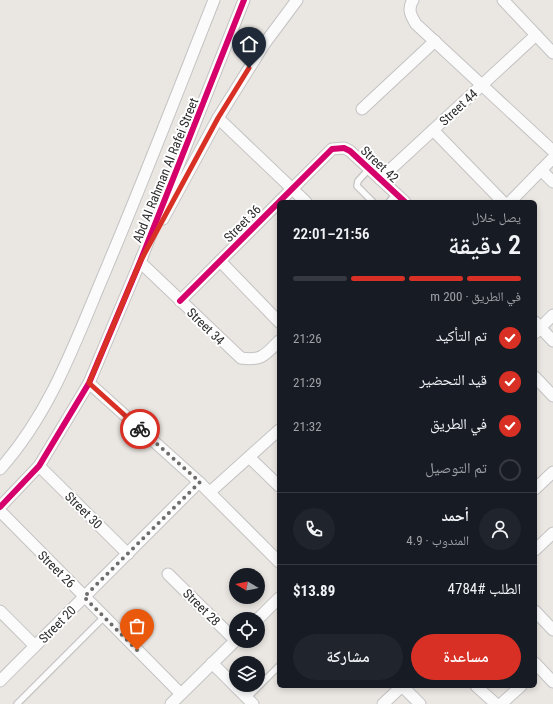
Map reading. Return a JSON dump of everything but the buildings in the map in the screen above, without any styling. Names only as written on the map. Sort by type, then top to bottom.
[{"type":"street","name":"Abd Al Rahman Al Rafei Street","points":[[0,469],[14,453],[42,413],[63,370],[115,249],[214,0]]},
{"type":"street","name":"Abd Al Rahman Al Rafei Street","points":[[0,507],[39,466],[89,383],[140,262],[244,0]]},
{"type":"street","name":"Abd Al Rahman Al Rafei Street","points":[[140,262],[218,118],[265,43],[297,0]]},
{"type":"street","points":[[413,0],[410,15],[416,24],[553,151]]},
{"type":"street","points":[[503,0],[553,53]]},
{"type":"street","name":"Street 44","points":[[380,179],[536,35]]},
{"type":"street","points":[[362,110],[435,41]]},
{"type":"street","points":[[218,118],[304,200]]},
{"type":"street","points":[[433,130],[501,200]]},
{"type":"street","name":"Street 36","points":[[281,200],[328,153],[338,147]]},
{"type":"street","name":"Street 42","points":[[338,147],[350,151],[380,179],[392,198]]},
{"type":"street","points":[[512,200],[553,158]]},
{"type":"street","points":[[542,170],[553,182]]},
{"type":"street","name":"Street 36","points":[[180,301],[277,204]]},
{"type":"street","points":[[220,261],[277,320]]},
{"type":"street","name":"Street 34","points":[[140,262],[241,358],[254,360],[266,354],[277,343]]},
{"type":"street","points":[[553,315],[537,327],[553,341]]},
{"type":"street","points":[[537,379],[553,396]]},
{"type":"street","points":[[89,383],[200,482],[277,560]]},
{"type":"street","points":[[210,492],[277,432]]},
{"type":"street","points":[[250,456],[277,484]]},
{"type":"street","name":"Street 30","points":[[39,466],[128,554]]},
{"type":"street","points":[[537,482],[553,472]]},
{"type":"street","name":"Street 20","points":[[0,681],[200,482]]},
{"type":"street","name":"Street 26","points":[[0,511],[181,694]]},
{"type":"street","points":[[537,548],[553,534]]},
{"type":"street","name":"Street 28","points":[[168,574],[229,633]]},
{"type":"street","points":[[265,612],[277,600]]},
{"type":"street","points":[[0,611],[35,646]]},
{"type":"street","points":[[537,613],[553,630]]},
{"type":"street","points":[[171,704],[229,647]]},
{"type":"street","points":[[212,663],[250,701]]},
{"type":"street","points":[[537,669],[553,682]]},
{"type":"street","points":[[383,704],[400,688]]},
{"type":"street","points":[[404,688],[420,704]]},
{"type":"street","points":[[478,688],[496,704]]},
{"type":"street","points":[[502,704],[519,688]]},
{"type":"lane","points":[[369,169],[358,181],[357,186],[371,200]]},
{"type":"lane","points":[[17,704],[104,617]]},
{"type":"lane","points":[[250,701],[277,668]]},
{"type":"cycle path","points":[[0,507],[39,466],[89,383],[140,262],[244,0]]},
{"type":"cycle path","points":[[281,200],[332,149],[344,148],[350,151],[403,200]]},
{"type":"cycle path","points":[[180,301],[277,204]]},
{"type":"way so far","points":[[137,650],[84,597],[200,482],[140,429]]},
{"type":"route","points":[[140,429],[89,383],[140,262],[218,118],[249,68]]}]
